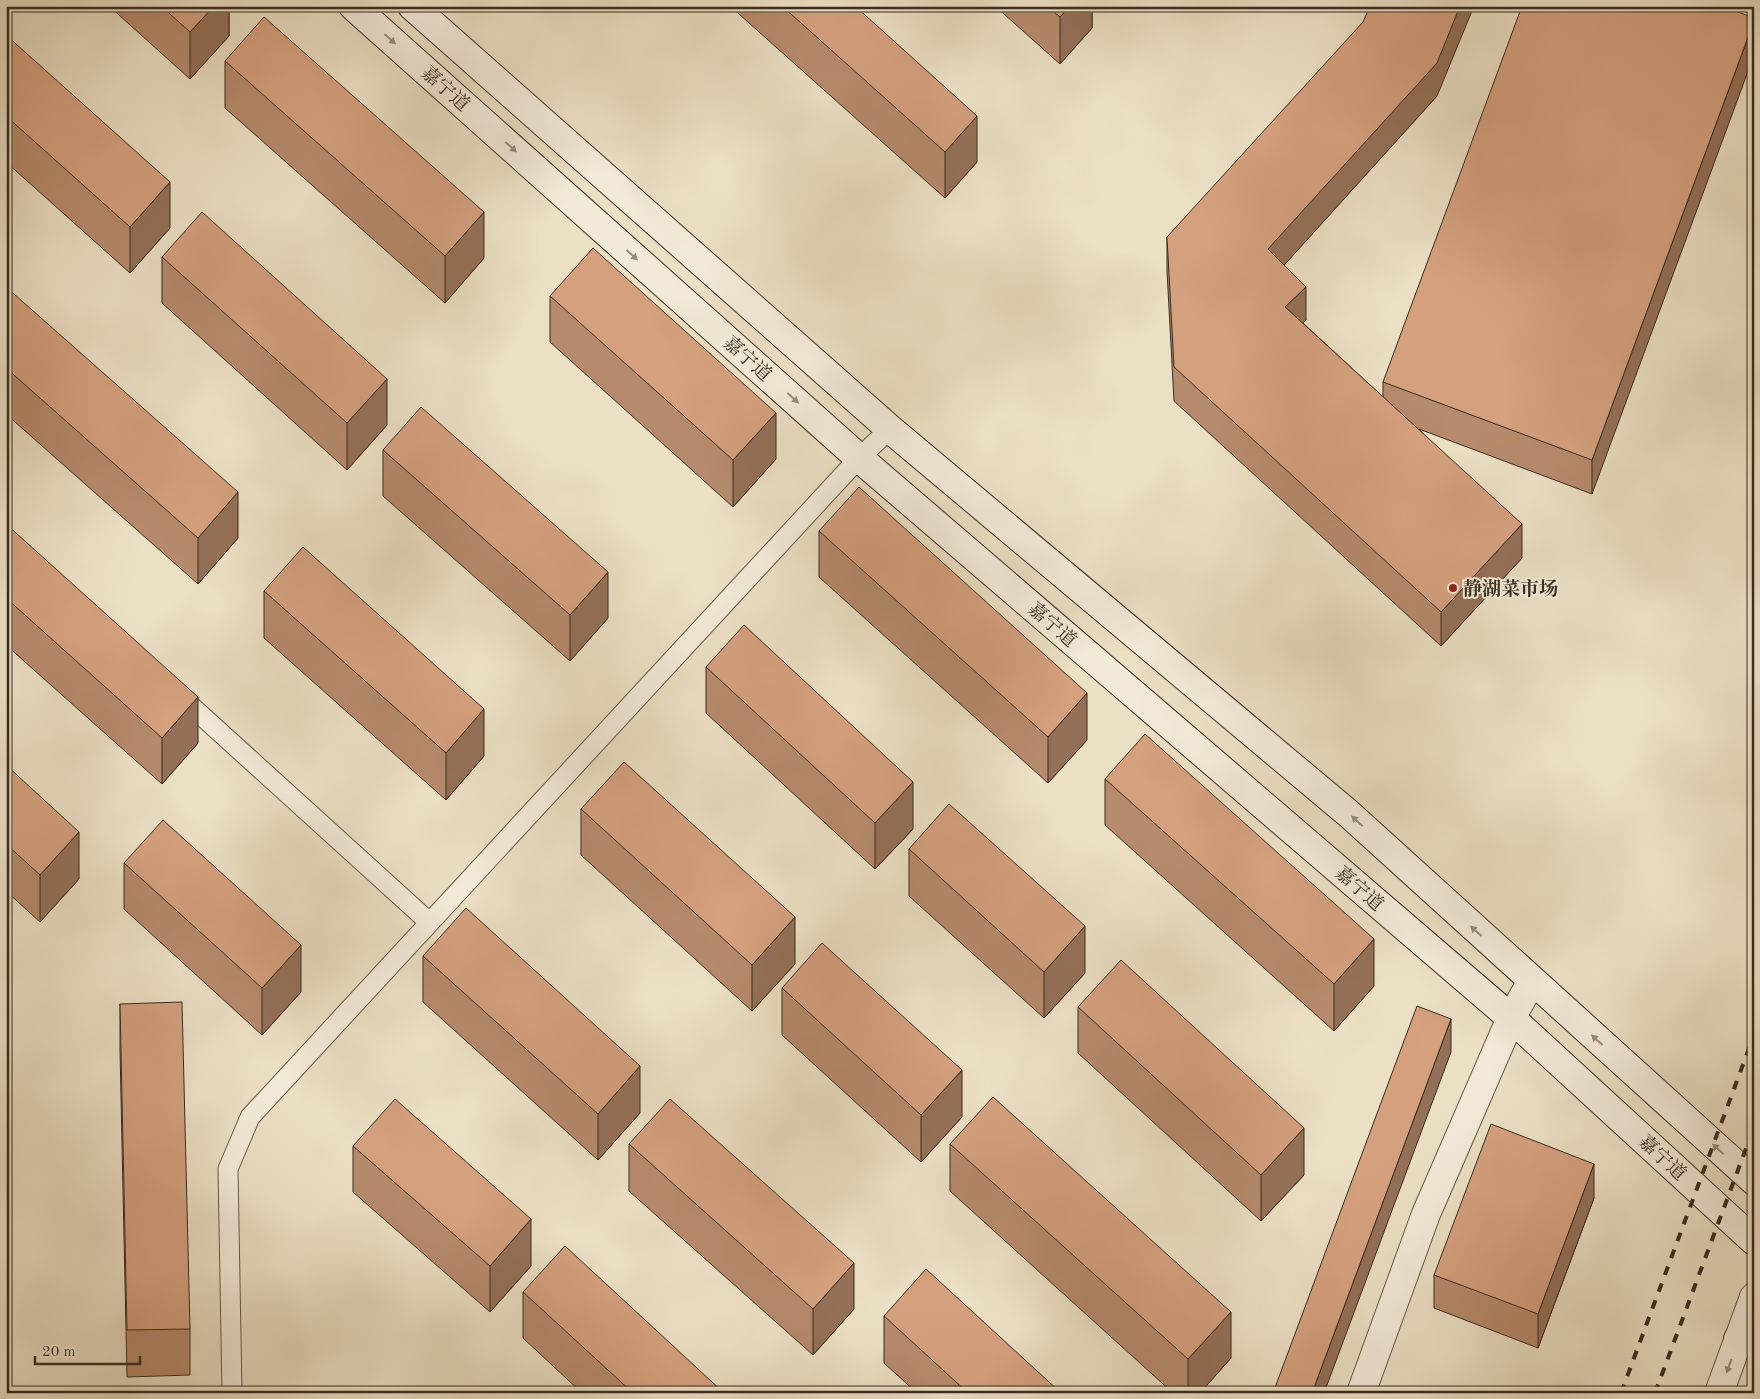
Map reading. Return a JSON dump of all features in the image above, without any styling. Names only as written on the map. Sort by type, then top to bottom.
[{"type":"main road","name":"嘉宁道","points":[[353,6],[860,458],[1511,1018],[1754,1241]]},
{"type":"main road","name":"嘉宁道","points":[[412,6],[890,429],[1349,814],[1754,1181]]},
{"type":"main road","points":[[1361,1393],[1426,1214],[1511,1018],[1532,981]]},
{"type":"main road","points":[[1719,1393],[1754,1297]]},
{"type":"main road","points":[[1738,1340],[1754,1315]]},
{"type":"lane","points":[[232,1393],[228,1169],[250,1117],[860,458],[890,429]]},
{"type":"lane","points":[[167,685],[429,922]]},
{"type":"building","points":[[161,6],[214,6],[190,32]]},
{"type":"building","points":[[782,6],[855,6],[977,116],[945,152]]},
{"type":"building","points":[[1047,6],[1070,6],[1060,17]]},
{"type":"building","points":[[1370,6],[1460,6],[1437,63],[1268,249],[1306,287],[1285,307],[1522,524],[1441,612],[1174,367],[1167,237],[1363,22]]},
{"type":"building","points":[[1522,6],[1722,6],[1754,18],[1592,460],[1383,382]]},
{"type":"building","points":[[264,17],[484,212],[445,256],[225,61]]},
{"type":"building","points":[[6,35],[170,182],[130,227],[6,116]]},
{"type":"building","points":[[202,212],[387,379],[347,423],[162,257]]},
{"type":"building","points":[[593,248],[776,413],[733,460],[550,296]]},
{"type":"building","points":[[6,287],[238,492],[198,538],[6,368]]},
{"type":"building","points":[[421,407],[608,572],[570,615],[383,450]]},
{"type":"building","points":[[859,487],[1087,693],[1048,737],[819,531]]},
{"type":"building","points":[[6,524],[198,697],[162,738],[6,598]]},
{"type":"building","points":[[303,547],[484,709],[446,753],[264,591]]},
{"type":"building","points":[[744,625],[913,782],[875,823],[706,667]]},
{"type":"building","points":[[1145,734],[1374,939],[1334,984],[1105,779]]},
{"type":"building","points":[[624,762],[795,917],[752,965],[581,809]]},
{"type":"building","points":[[6,765],[79,832],[40,875],[6,844]]},
{"type":"building","points":[[949,804],[1085,926],[1044,972],[909,849]]},
{"type":"building","points":[[163,820],[301,945],[262,988],[124,863]]},
{"type":"building","points":[[466,908],[640,1066],[598,1114],[423,956]]},
{"type":"building","points":[[822,943],[962,1070],[921,1115],[782,988]]},
{"type":"building","points":[[1121,960],[1304,1128],[1261,1175],[1078,1007]]},
{"type":"building","points":[[182,1002],[190,1329],[127,1330],[120,1004]]},
{"type":"building","points":[[1417,1006],[1451,1019],[1312,1393],[1273,1393]]},
{"type":"building","points":[[993,1097],[1231,1312],[1188,1359],[950,1144]]},
{"type":"building","points":[[395,1099],[531,1219],[490,1266],[353,1146]]},
{"type":"building","points":[[670,1099],[854,1263],[813,1309],[629,1144]]},
{"type":"building","points":[[1491,1124],[1594,1164],[1538,1314],[1434,1275]]},
{"type":"building","points":[[565,1246],[724,1393],[633,1393],[523,1292]]},
{"type":"building","points":[[926,1269],[1061,1393],[968,1393],[884,1316]]},
{"type":"railway","points":[[1621,1393],[1754,1035]]},
{"type":"railway","points":[[1655,1393],[1754,1127]]},
{"type":"place","name":"静湖菜市场","points":[[1453,588]]}]
